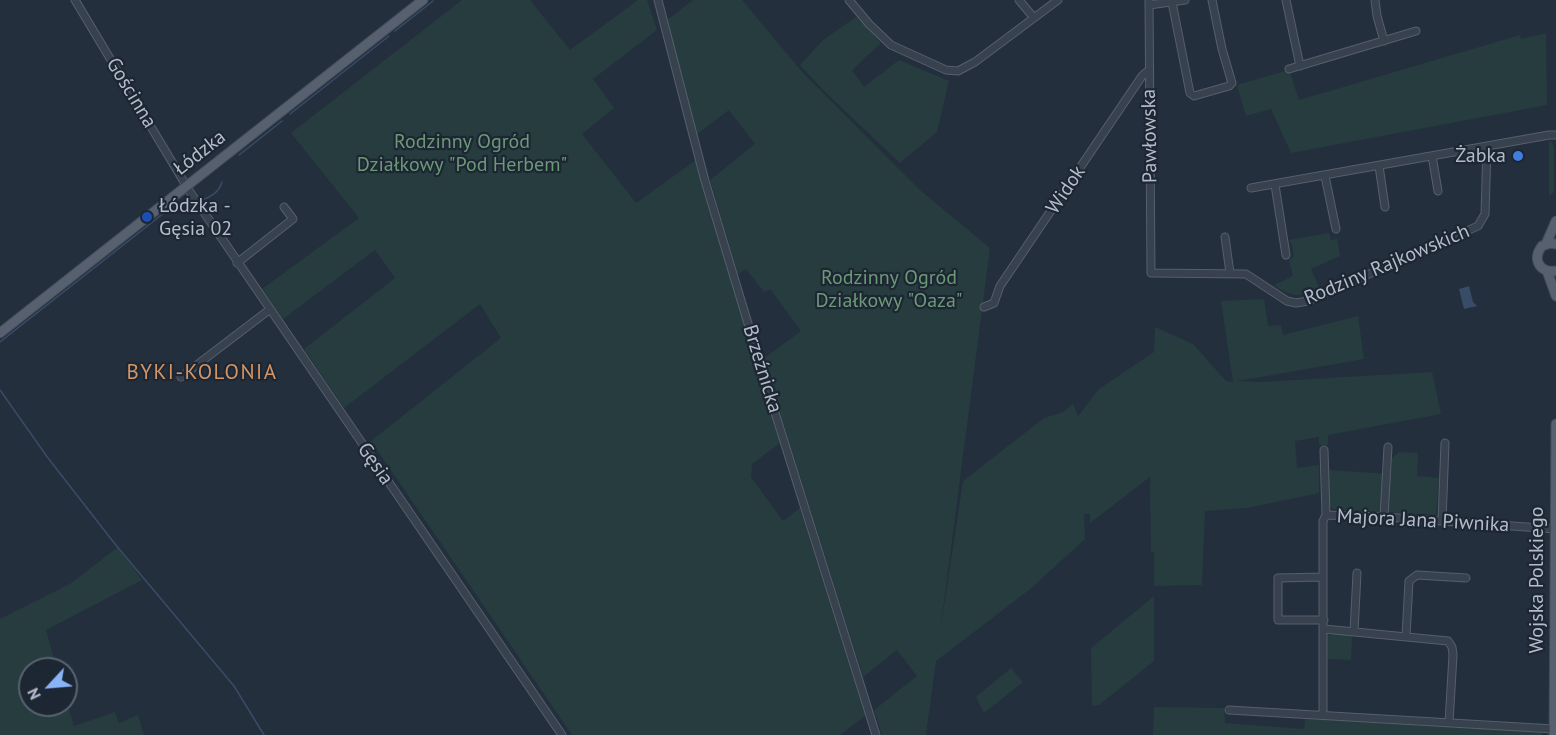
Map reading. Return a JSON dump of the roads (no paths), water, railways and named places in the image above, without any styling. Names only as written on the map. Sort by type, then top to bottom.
[{"type":"main road","name":"Łódzka","points":[[0,333],[188,189],[423,0]]},
{"type":"main road","points":[[1556,221],[1551,244],[1540,249],[1537,256],[1540,267],[1552,271],[1556,301]]},
{"type":"main road","name":"Wojska Polskiego","points":[[1554,732],[1556,424]]},
{"type":"street","name":"Gościnna","points":[[75,0],[188,189]]},
{"type":"street","name":"Brzeźnicka","points":[[658,0],[705,181],[876,735]]},
{"type":"street","points":[[849,0],[875,31],[891,45],[946,70],[958,71],[975,62],[1058,0]]},
{"type":"street","points":[[1019,0],[1034,18]]},
{"type":"street","points":[[1149,3],[1185,0]]},
{"type":"street","points":[[1172,2],[1191,95],[1197,96],[1232,83],[1212,0]]},
{"type":"street","points":[[1286,0],[1300,66]]},
{"type":"street","points":[[1375,0],[1384,41]]},
{"type":"street","name":"Pawłowska","points":[[1149,3],[1151,273]]},
{"type":"street","points":[[1289,69],[1416,31]]},
{"type":"street","name":"Widok","points":[[984,307],[994,303],[1000,286],[1142,76],[1149,71]]},
{"type":"street","points":[[1251,188],[1556,135]]},
{"type":"street","name":"Rodziny Rajkowskich","points":[[1151,273],[1246,274],[1287,301],[1302,303],[1478,226],[1485,214],[1487,147]]},
{"type":"street","points":[[1432,156],[1438,191]]},
{"type":"street","points":[[1378,166],[1385,207]]},
{"type":"street","points":[[1325,176],[1336,229]]},
{"type":"street","points":[[1275,185],[1286,255]]},
{"type":"street","name":"Gęsia","points":[[188,189],[562,735]]},
{"type":"street","points":[[237,263],[293,219],[284,207]]},
{"type":"street","points":[[1225,237],[1230,273]]},
{"type":"street","points":[[181,377],[269,310]]},
{"type":"street","points":[[1442,520],[1445,443]]},
{"type":"street","points":[[1384,517],[1388,447]]},
{"type":"street","points":[[1323,715],[1323,522],[1326,515],[1324,450]]},
{"type":"street","name":"Majora Jana Piwnika","points":[[1326,515],[1442,520],[1555,530]]},
{"type":"street","points":[[1353,632],[1357,573]]},
{"type":"street","points":[[1406,636],[1411,578],[1417,574],[1466,578]]},
{"type":"street","points":[[1323,577],[1278,578],[1278,620],[1324,620]]},
{"type":"street","points":[[1324,629],[1445,640],[1452,647],[1453,660],[1449,723]]},
{"type":"street","points":[[1229,710],[1449,723],[1554,732]]},
{"type":"water","points":[[1469,286],[1473,302],[1477,306],[1464,309],[1459,289]]},
{"type":"waterway","points":[[395,31],[433,1]]},
{"type":"waterway","points":[[290,114],[389,36]]},
{"type":"waterway","points":[[239,155],[282,121]]},
{"type":"waterway","points":[[200,201],[216,192],[222,182]]},
{"type":"waterway","points":[[174,207],[180,202],[189,206],[193,205]]},
{"type":"waterway","points":[[0,342],[169,209]]},
{"type":"waterway","points":[[0,390],[48,458],[115,544],[234,686],[264,735]]},
{"type":"place","name":"Żabka","points":[[1518,156]]},
{"type":"place","name":"Łódzka - Gęsia 02","points":[[147,217]]},
{"type":"district","name":"BYKI-KOLONIA","points":[[202,373]]},
{"type":"park label","name":"Rodzinny Ogród Działkowy \"Pod Herbem\"","points":[[462,154]]},
{"type":"park label","name":"Rodzinny Ogród Działkowy \"Oaza\"","points":[[889,290]]}]
